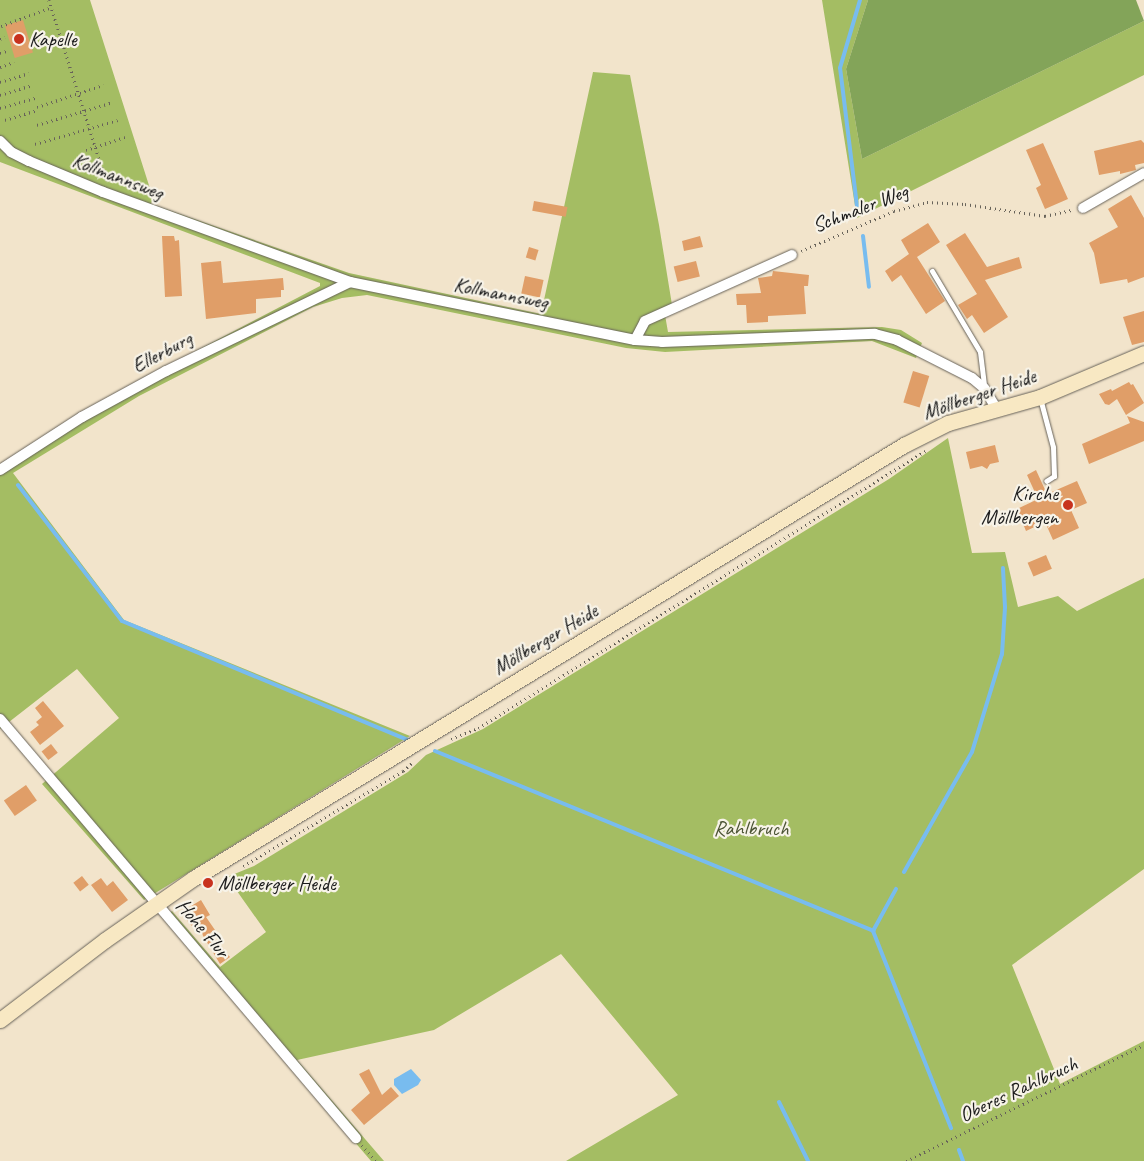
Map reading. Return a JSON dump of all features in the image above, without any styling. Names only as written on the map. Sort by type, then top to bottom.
[{"type":"street","name":"Kollmannsweg","points":[[0,141],[11,152],[29,161],[103,192],[350,282],[635,340],[662,342],[875,334],[896,340],[972,378],[984,388],[997,410]]},
{"type":"street","points":[[1083,208],[1144,173]]},
{"type":"street","name":"Schmaler Weg","points":[[635,340],[644,321],[792,255]]},
{"type":"street","name":"Ellerburg","points":[[0,470],[82,417],[166,370],[350,282]]},
{"type":"street","name":"Möllberger Heide","points":[[0,1020],[157,903],[904,445],[948,423],[1040,397],[1144,354]]},
{"type":"street","name":"Hohe Flur","points":[[0,719],[356,1138]]},
{"type":"lane","points":[[932,271],[980,352],[984,388]]},
{"type":"lane","points":[[1040,397],[1053,447],[1054,476],[1046,481]]},
{"type":"path","points":[[49,0],[107,178],[103,192]]},
{"type":"path","points":[[0,26],[52,8]]},
{"type":"path","points":[[0,39],[5,37]]},
{"type":"path","points":[[0,53],[9,50]]},
{"type":"path","points":[[0,67],[14,62]]},
{"type":"path","points":[[0,82],[29,73]]},
{"type":"path","points":[[0,95],[33,85]]},
{"type":"path","points":[[5,120],[103,86]]},
{"type":"path","points":[[0,108],[36,98]]},
{"type":"path","points":[[37,125],[113,102]]},
{"type":"path","points":[[35,144],[118,120]]},
{"type":"path","points":[[86,150],[125,138]]},
{"type":"path","name":"Schmaler Weg","points":[[792,255],[894,211],[927,202],[964,204],[1045,216],[1083,208]]},
{"type":"path","points":[[450,739],[478,728],[901,466],[930,445]]},
{"type":"path","points":[[234,868],[251,863],[386,781],[408,767],[416,758]]},
{"type":"path","name":"Oberes Rahlbruch","points":[[906,1161],[1144,1045]]},
{"type":"path","points":[[356,1138],[376,1161]]},
{"type":"green space","points":[[0,0],[90,0],[153,198],[151,204],[349,273],[541,314],[593,72],[630,75],[659,225],[673,311],[665,315],[668,332],[882,327],[901,330],[922,343],[916,358],[872,341],[665,352],[626,348],[367,295],[342,298],[313,307],[139,396],[13,473],[124,620],[410,736],[144,900],[42,784],[119,718],[77,669],[0,729],[0,466],[133,384],[320,286],[320,283],[0,162]]},
{"type":"green space","points":[[822,0],[868,0],[846,69],[862,159],[1144,21],[1144,75],[857,218]]},
{"type":"green space","points":[[868,0],[1136,0],[1144,21],[862,159],[846,69]]},
{"type":"green space","name":"Rahlbruch","points":[[948,438],[972,553],[1005,552],[1018,607],[1058,596],[1077,611],[1144,578],[1144,869],[1012,965],[1060,1084],[1144,1041],[1144,1161],[566,1161],[678,1095],[561,954],[434,1030],[297,1060],[384,1161],[371,1161],[163,918],[172,911],[220,967],[266,932],[227,877],[254,866],[408,772],[426,755],[483,729],[889,479]]},
{"type":"water","points":[[411,1069],[421,1080],[418,1085],[402,1094],[394,1085],[394,1079]]},
{"type":"building","name":"Kapelle","points":[[23,20],[33,53],[15,58],[5,26]]},
{"type":"building","points":[[1141,140],[1144,143],[1144,163],[1135,165],[1136,170],[1120,174],[1120,171],[1099,175],[1094,151]]},
{"type":"building","points":[[1043,143],[1068,199],[1045,209],[1036,188],[1041,185],[1026,150]]},
{"type":"building","points":[[1131,195],[1144,218],[1144,277],[1128,283],[1127,279],[1100,284],[1094,253],[1089,243],[1118,227],[1108,209]]},
{"type":"building","points":[[534,201],[567,207],[566,217],[532,211]]},
{"type":"building","points":[[928,223],[940,242],[917,257],[945,301],[926,314],[901,275],[892,282],[885,271],[909,254],[901,240]]},
{"type":"building","points":[[965,233],[987,267],[1019,257],[1022,268],[985,280],[1008,317],[984,333],[972,315],[967,319],[958,305],[977,294],[946,245]]},
{"type":"building","points":[[162,236],[174,236],[175,241],[179,240],[182,296],[165,297]]},
{"type":"building","points":[[700,236],[703,247],[684,251],[682,241]]},
{"type":"building","points":[[529,247],[539,250],[535,260],[526,258]]},
{"type":"building","points":[[221,261],[223,283],[283,278],[284,290],[281,290],[281,297],[256,299],[256,313],[206,319],[201,263]]},
{"type":"building","points":[[696,261],[700,277],[678,282],[674,267]]},
{"type":"building","points":[[773,271],[809,275],[808,286],[804,286],[806,314],[768,316],[768,322],[747,323],[746,305],[737,305],[736,294],[761,293],[758,278],[772,276]]},
{"type":"building","points":[[525,276],[544,280],[540,298],[521,294]]},
{"type":"building","points":[[1144,311],[1144,342],[1132,345],[1123,317]]},
{"type":"building","points":[[913,371],[929,376],[920,408],[903,403]]},
{"type":"building","points":[[1129,382],[1131,385],[1133,384],[1144,403],[1126,415],[1117,399],[1109,405],[1105,404],[1099,394],[1111,389],[1112,391]]},
{"type":"building","points":[[1127,416],[1144,422],[1144,441],[1089,464],[1082,444],[1130,423]]},
{"type":"building","points":[[995,445],[999,462],[990,464],[987,469],[982,466],[970,469],[966,452]]},
{"type":"building","points":[[1036,470],[1047,494],[1077,481],[1087,503],[1071,510],[1079,528],[1053,540],[1045,522],[1026,531],[1017,509],[1038,499],[1027,475]]},
{"type":"building","points":[[1046,555],[1052,569],[1033,577],[1028,563]]},
{"type":"building","points":[[43,701],[64,726],[40,745],[30,732],[39,725],[36,722],[42,717],[35,708]]},
{"type":"building","points":[[51,744],[58,753],[48,760],[42,751]]},
{"type":"building","points":[[26,785],[37,801],[15,816],[4,800]]},
{"type":"building","points":[[82,876],[89,885],[80,891],[73,883]]},
{"type":"building","points":[[101,878],[107,886],[113,881],[128,900],[112,912],[91,885]]},
{"type":"building","points":[[201,900],[210,915],[206,917],[215,930],[210,933],[230,957],[220,964],[196,924],[192,926],[182,915],[183,911]]},
{"type":"building","points":[[369,1069],[382,1095],[391,1087],[399,1096],[364,1125],[351,1110],[370,1093],[359,1074]]},
{"type":"waterway","points":[[857,206],[840,68],[860,0]]},
{"type":"waterway","points":[[863,236],[869,287]]},
{"type":"waterway","points":[[18,485],[122,621],[408,740]]},
{"type":"waterway","points":[[904,872],[972,752],[1002,654],[1005,607],[1003,568]]},
{"type":"waterway","points":[[435,751],[873,931],[951,1128]]},
{"type":"waterway","points":[[873,931],[896,889]]},
{"type":"waterway","points":[[779,1102],[808,1161]]},
{"type":"waterway","points":[[959,1150],[963,1161]]},
{"type":"place","name":"Kapelle","points":[[19,39]]},
{"type":"place","name":"Kirche Möllbergen","points":[[1068,505]]},
{"type":"place","name":"Möllberger Heide","points":[[208,883]]}]
